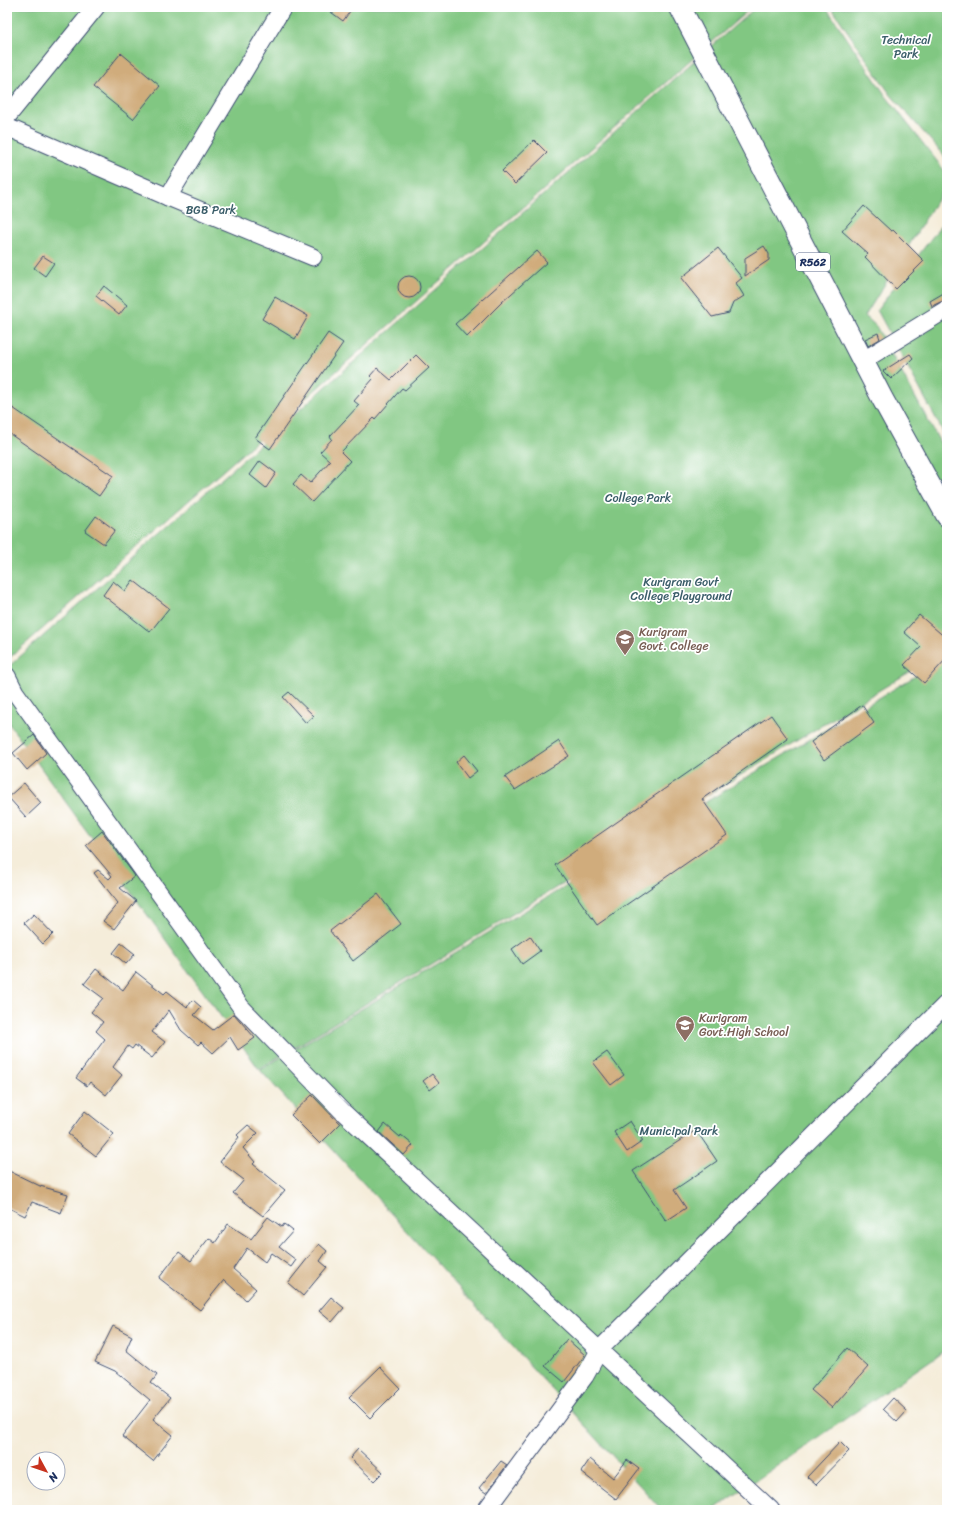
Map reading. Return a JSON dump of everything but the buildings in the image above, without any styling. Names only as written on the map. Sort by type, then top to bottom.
[{"type":"main road","name":"R562","points":[[680,7],[864,360],[882,398],[947,516]]},
{"type":"street","points":[[7,117],[96,7]]},
{"type":"street","points":[[168,197],[283,7]]},
{"type":"street","points":[[7,127],[168,197],[313,257]]},
{"type":"street","points":[[864,360],[947,309]]},
{"type":"street","points":[[7,676],[15,692],[241,1007],[343,1112],[600,1349],[771,1510]]},
{"type":"street","points":[[486,1510],[585,1376],[600,1349],[947,1003]]},
{"type":"green space","name":"BGB Park","points":[[7,7],[752,7],[7,660]]},
{"type":"green space","name":"College Park","points":[[756,7],[826,7],[886,96],[947,174],[947,184],[865,316],[876,326],[947,455],[947,649],[259,1069],[7,721],[7,668]]},
{"type":"green space","name":"Technical Park","points":[[831,7],[947,7],[947,159],[890,94]]},
{"type":"green space","points":[[947,222],[947,439],[877,310],[942,224]]},
{"type":"green space","name":"Municipal Park","points":[[947,657],[947,1349],[713,1510],[662,1510],[260,1070]]},
{"type":"place","name":"Kurigram Govt. College","points":[[625,656]]},
{"type":"place","name":"Kurigram Govt.High School","points":[[685,1042]]},
{"type":"park label","name":"Kurigram Govt College Playground","points":[[681,589]]}]
